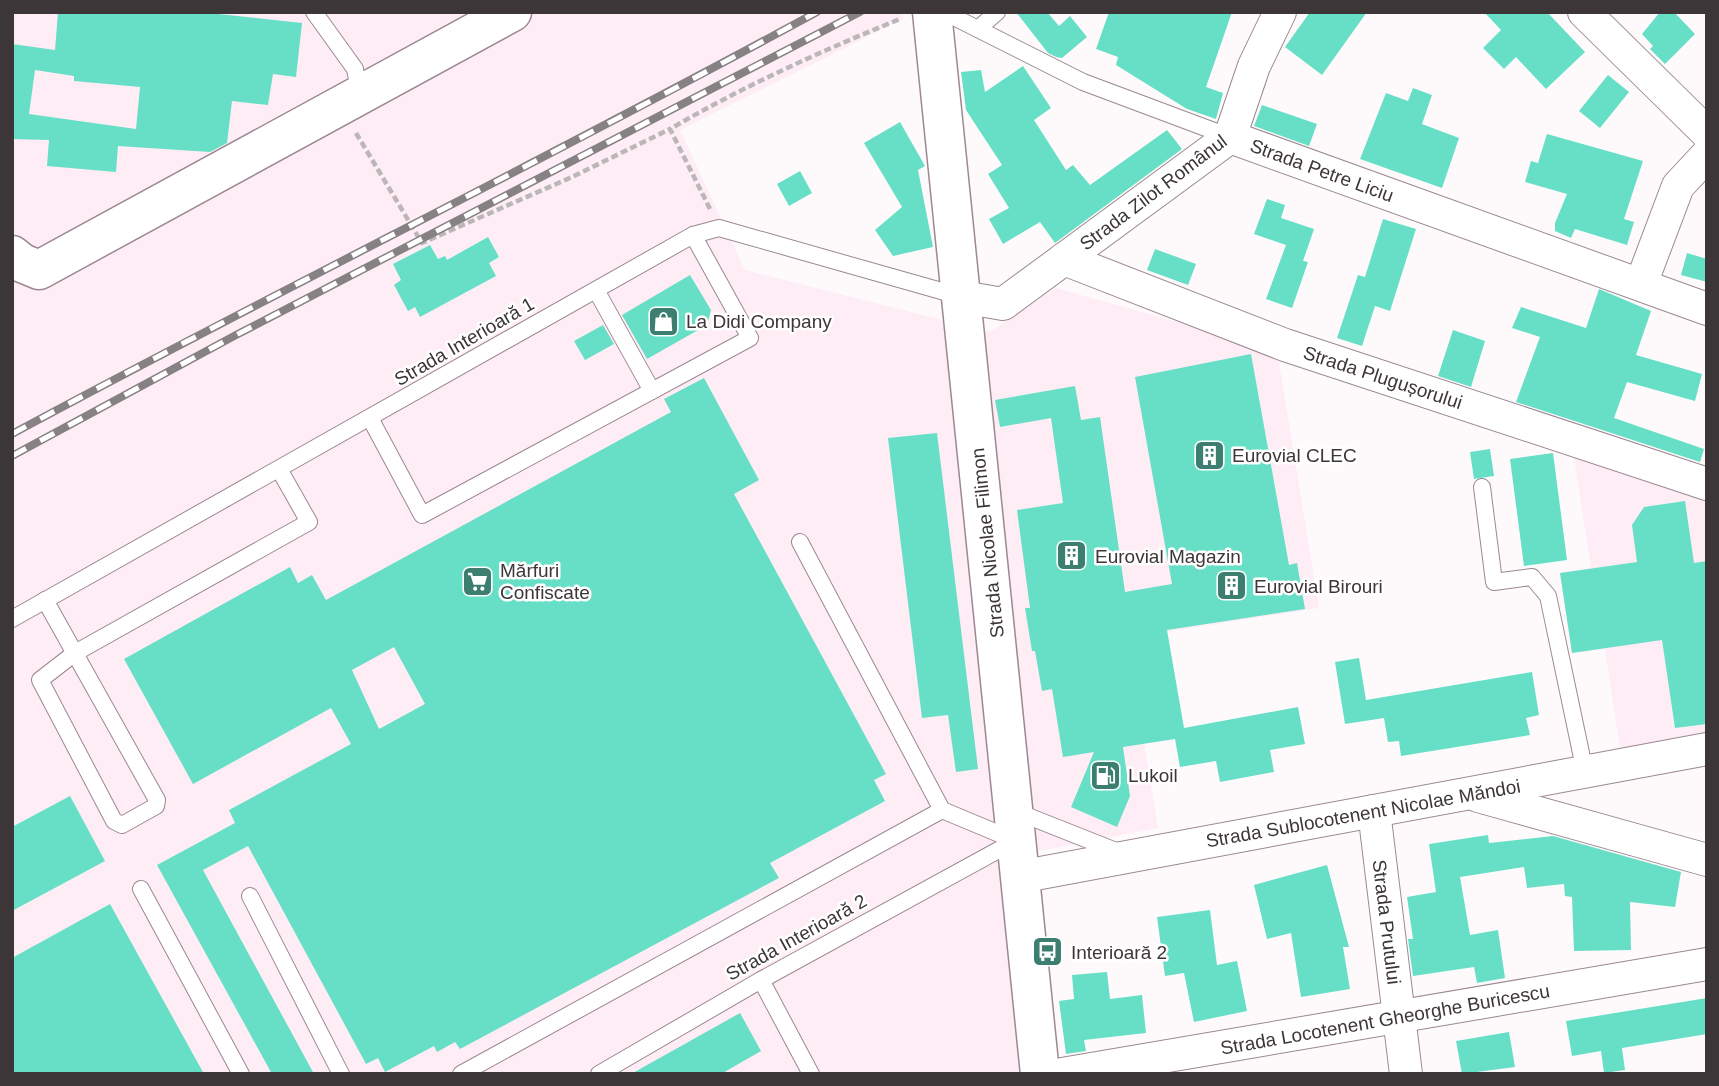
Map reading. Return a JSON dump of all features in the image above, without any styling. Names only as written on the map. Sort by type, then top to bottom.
[{"type":"street","points":[[24,269],[350,101],[512,12]]},
{"type":"street","name":"Strada Zilot Românul","points":[[962,297],[1003,304],[1230,137],[1254,66],[1280,12]]},
{"type":"street","points":[[1584,12],[1707,133]]},
{"type":"street","name":"Strada Nicolae Filimon","points":[[918,15],[962,297],[1040,1074]]},
{"type":"street","name":"Strada Petre Liciu","points":[[1230,137],[1707,309]]},
{"type":"street","points":[[1641,284],[1678,186],[1707,155]]},
{"type":"street","name":"Strada Plugușorului","points":[[1064,259],[1285,345],[1707,484]]},
{"type":"street","name":"Strada Sublocotenent Nicolae Măndoi","points":[[1016,843],[1130,856],[1707,750]]},
{"type":"street","points":[[1469,794],[1707,860]]},
{"type":"street","name":"Strada Prutului","points":[[1374,811],[1406,1074]]},
{"type":"street","name":"Strada Locotenent Gheorghe Buricescu","points":[[1062,1074],[1707,964]]},
{"type":"lane","points":[[314,12],[355,69],[350,101]]},
{"type":"lane","name":"Strada Petre Liciu","points":[[944,12],[1083,82],[1230,137]]},
{"type":"lane","points":[[978,29],[997,12]]},
{"type":"lane","points":[[719,228],[962,297]]},
{"type":"lane","name":"Strada Interioară 1","points":[[12,619],[694,235],[719,228]]},
{"type":"lane","points":[[370,418],[422,515],[750,338],[694,235]]},
{"type":"lane","points":[[596,290],[652,391]]},
{"type":"lane","points":[[46,600],[75,653],[157,800],[156,806],[122,825],[114,821],[40,683],[43,676],[75,653],[309,522],[279,469]]},
{"type":"lane","points":[[1482,486],[1494,582],[1532,577],[1548,596],[1584,772]]},
{"type":"lane","points":[[800,542],[942,810],[1016,843],[1130,856]]},
{"type":"lane","points":[[461,1074],[942,810]]},
{"type":"lane","name":"Strada Interioară 2","points":[[599,1074],[761,980],[1016,843]]},
{"type":"lane","points":[[141,889],[241,1074]]},
{"type":"lane","points":[[250,896],[341,1074]]},
{"type":"lane","points":[[761,980],[811,1074]]},
{"type":"path","points":[[350,101],[422,243],[572,177],[670,129],[721,99],[821,51],[918,15]]},
{"type":"path","points":[[670,129],[719,228]]},
{"type":"shaded area","points":[[12,12],[902,12],[903,19],[680,130],[745,270],[990,332],[1056,288],[1277,350],[1319,608],[1127,638],[1158,828],[1029,853],[1056,1074],[12,1074]]},
{"type":"shaded area","points":[[1573,451],[1707,492],[1707,735],[1620,749],[1605,649],[1572,653],[1560,573],[1591,568]]},
{"type":"building","points":[[58,12],[200,12],[302,23],[296,77],[273,74],[268,105],[232,101],[227,143],[210,152],[118,146],[116,172],[47,166],[49,140],[12,139],[12,44],[55,50]],"holes":[[[35,70],[74,76],[74,81],[140,87],[136,129],[29,114]]]},
{"type":"building","points":[[1016,12],[1047,12],[1059,26],[1070,16],[1087,37],[1062,58],[1056,57],[1048,53]]},
{"type":"building","points":[[1109,12],[1232,12],[1206,87],[1223,93],[1216,119],[1187,109],[1116,65],[1118,57],[1096,49]]},
{"type":"building","points":[[1310,12],[1367,12],[1322,75],[1285,47]]},
{"type":"building","points":[[1484,12],[1547,12],[1585,52],[1546,89],[1516,57],[1504,69],[1483,48],[1501,30]]},
{"type":"building","points":[[1660,12],[1674,12],[1695,34],[1665,64],[1650,49],[1653,46],[1642,34]]},
{"type":"building","points":[[1023,66],[1051,108],[1034,120],[1066,170],[1073,165],[1090,185],[1167,130],[1182,149],[1055,243],[1040,222],[1003,244],[989,219],[1009,208],[988,174],[1002,165],[966,110],[961,72],[981,70],[985,92]]},
{"type":"building","points":[[1608,75],[1629,92],[1600,128],[1579,111]]},
{"type":"building","points":[[1413,88],[1432,95],[1422,124],[1459,138],[1442,188],[1360,159],[1386,93],[1408,101]]},
{"type":"building","points":[[1262,105],[1317,124],[1309,146],[1254,126]]},
{"type":"building","points":[[900,122],[925,166],[918,170],[933,247],[893,256],[875,230],[902,207],[864,143]]},
{"type":"building","points":[[1547,134],[1643,161],[1624,219],[1634,222],[1627,245],[1575,229],[1571,238],[1555,231],[1555,223],[1567,194],[1525,182],[1531,161],[1538,163]]},
{"type":"building","points":[[800,171],[812,193],[789,206],[777,184]]},
{"type":"building","points":[[1267,199],[1285,205],[1281,218],[1314,229],[1303,261],[1308,262],[1292,308],[1266,299],[1286,245],[1254,234]]},
{"type":"building","points":[[1383,219],[1416,229],[1390,311],[1375,306],[1362,346],[1337,338],[1358,275],[1365,277]]},
{"type":"building","points":[[488,237],[499,257],[489,263],[496,276],[420,317],[415,307],[408,311],[394,285],[401,280],[393,264],[430,245],[438,259],[445,256],[447,260]]},
{"type":"building","points":[[1155,249],[1196,264],[1188,285],[1147,270]]},
{"type":"building","points":[[1687,253],[1707,259],[1707,282],[1681,275]]},
{"type":"building","name":"La Didi Company","points":[[690,275],[711,310],[707,325],[647,359],[622,315]]},
{"type":"building","points":[[1599,289],[1651,311],[1636,355],[1702,374],[1695,401],[1627,382],[1614,418],[1704,449],[1700,462],[1516,402],[1540,337],[1512,328],[1521,307],[1586,328]]},
{"type":"building","points":[[603,325],[614,344],[585,360],[574,341]]},
{"type":"building","points":[[1453,330],[1485,341],[1471,387],[1438,376]]},
{"type":"building","points":[[1251,354],[1289,565],[1297,563],[1305,609],[1167,630],[1184,728],[1298,707],[1305,744],[1270,750],[1274,772],[1220,782],[1216,761],[1180,767],[1175,739],[1123,747],[1130,796],[1117,827],[1071,807],[1094,752],[1063,757],[1052,689],[1042,691],[1025,608],[1030,608],[1017,510],[1063,503],[1051,418],[1000,427],[995,400],[1075,386],[1081,420],[1100,417],[1125,592],[1172,584],[1135,377]]},
{"type":"building","points":[[704,378],[759,480],[734,494],[886,774],[874,780],[885,801],[770,863],[779,878],[460,1049],[455,1042],[437,1052],[434,1046],[385,1072],[378,1058],[366,1064],[248,846],[203,870],[314,1074],[272,1074],[157,865],[235,823],[229,810],[351,744],[331,708],[193,784],[124,659],[290,567],[298,583],[312,575],[326,600],[671,412],[664,399]],"holes":[[[394,647],[425,704],[379,729],[352,670]]]},
{"type":"building","points":[[937,433],[978,769],[956,772],[948,715],[922,718],[888,438]]},
{"type":"building","points":[[1490,449],[1494,476],[1474,479],[1470,452]]},
{"type":"building","points":[[1553,453],[1567,560],[1524,566],[1510,459]]},
{"type":"building","points":[[1685,501],[1694,563],[1707,561],[1707,724],[1675,728],[1662,640],[1572,653],[1560,573],[1637,562],[1632,525],[1644,507]]},
{"type":"building","points":[[1359,658],[1366,700],[1532,672],[1539,715],[1526,718],[1530,735],[1401,756],[1399,741],[1388,742],[1384,718],[1345,724],[1335,662]]},
{"type":"building","points":[[70,796],[105,861],[12,911],[12,827]]},
{"type":"building","points":[[1488,835],[1489,843],[1553,836],[1681,872],[1675,907],[1630,902],[1631,950],[1574,951],[1572,897],[1565,896],[1564,884],[1527,888],[1524,867],[1460,877],[1470,935],[1498,930],[1505,978],[1477,983],[1474,967],[1413,976],[1408,939],[1413,939],[1407,897],[1436,892],[1429,844]]},
{"type":"building","points":[[1327,865],[1349,947],[1343,947],[1350,989],[1301,997],[1291,933],[1267,939],[1254,885]]},
{"type":"building","points":[[110,904],[204,1074],[12,1074],[12,958]]},
{"type":"building","points":[[1210,910],[1217,965],[1237,961],[1247,1011],[1194,1022],[1184,973],[1165,976],[1157,917]]},
{"type":"building","points":[[1107,972],[1110,999],[1142,995],[1146,1033],[1084,1040],[1086,1051],[1066,1054],[1059,1001],[1074,999],[1072,975]]},
{"type":"building","points":[[1707,998],[1707,1034],[1622,1048],[1625,1070],[1604,1073],[1601,1051],[1572,1056],[1566,1021]]},
{"type":"building","points":[[740,1013],[761,1051],[721,1074],[631,1074]]},
{"type":"building","points":[[1509,1032],[1515,1067],[1462,1074],[1456,1041]]},
{"type":"railway","points":[[12,434],[817,12]]},
{"type":"railway","points":[[12,456],[236,335],[860,12]]},
{"type":"place","name":"La Didi Company","points":[[663,321]]},
{"type":"place","name":"Eurovial CLEC","points":[[1209,455]]},
{"type":"place","name":"Eurovial Magazin","points":[[1072,556]]},
{"type":"place","name":"Mărfuri Confiscate","points":[[477,581]]},
{"type":"place","name":"Eurovial Birouri","points":[[1231,586]]},
{"type":"place","name":"Lukoil","points":[[1105,775]]},
{"type":"place","name":"Interioară 2","points":[[1048,952]]}]
